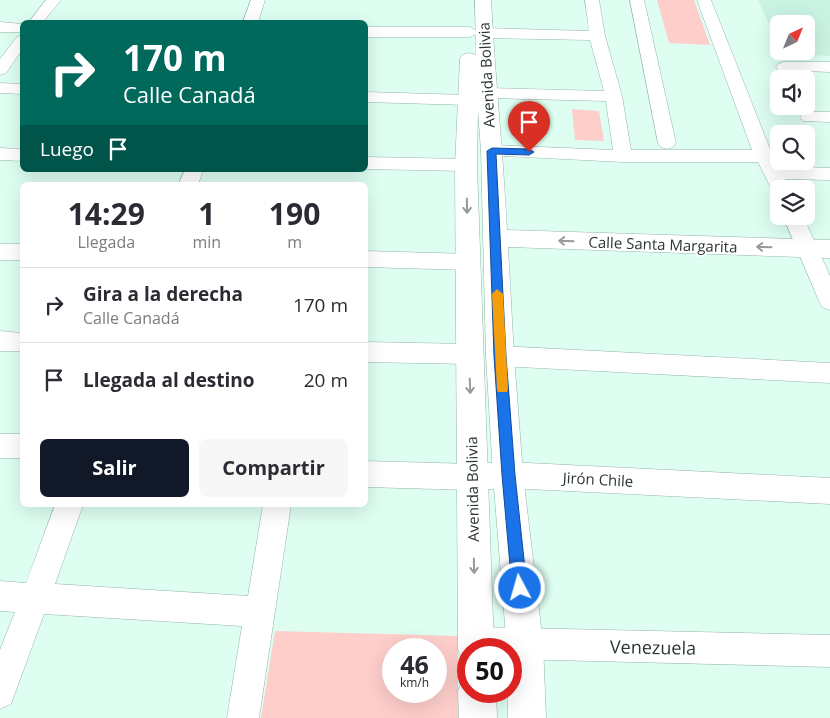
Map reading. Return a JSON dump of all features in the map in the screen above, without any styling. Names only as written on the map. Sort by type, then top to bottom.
[{"type":"main road","name":"Avenida Bolivia","points":[[469,0],[477,32]]},
{"type":"main road","name":"Avenida Bolivia","points":[[483,0],[477,32],[477,96],[495,248],[508,475],[525,644],[527,718]]},
{"type":"main road","name":"Avenida Bolivia","points":[[476,638],[466,164],[482,139]]},
{"type":"main road","name":"Calle Santa Margarita","points":[[495,248],[820,258]]},
{"type":"main road","points":[[477,703],[478,718]]},
{"type":"street","points":[[38,20],[54,0]]},
{"type":"street","points":[[252,20],[258,0]]},
{"type":"street","points":[[592,0],[597,36],[614,96],[623,156]]},
{"type":"street","points":[[637,0],[667,143]]},
{"type":"street","points":[[704,0],[764,156],[776,180]]},
{"type":"street","points":[[0,27],[20,28]]},
{"type":"street","points":[[368,32],[477,32],[597,36]]},
{"type":"street","points":[[0,70],[20,43]]},
{"type":"street","points":[[784,66],[830,67]]},
{"type":"street","points":[[0,88],[20,89]]},
{"type":"street","points":[[368,97],[614,96]]},
{"type":"street","points":[[809,117],[830,118]]},
{"type":"street","points":[[482,139],[623,156],[764,156]]},
{"type":"street","points":[[0,154],[20,155]]},
{"type":"street","points":[[368,163],[466,164]]},
{"type":"street","points":[[785,180],[830,174]]},
{"type":"street","points":[[799,225],[820,258],[830,301]]},
{"type":"street","points":[[0,252],[20,252]]},
{"type":"street","points":[[368,259],[469,262]]},
{"type":"street","points":[[0,342],[20,342]]},
{"type":"street","points":[[368,352],[470,354]]},
{"type":"street","points":[[500,356],[830,373]]},
{"type":"street","points":[[0,446],[20,446]]},
{"type":"street","name":"Jirón Chile","points":[[368,474],[472,477],[508,475],[830,491]]},
{"type":"street","points":[[0,693],[68,507]]},
{"type":"street","points":[[243,718],[277,507]]},
{"type":"street","points":[[0,596],[261,612]]},
{"type":"street","name":"Venezuela","points":[[522,644],[830,651]]},
{"type":"shaded area","points":[[657,0],[694,0],[710,45],[669,43]]},
{"type":"shaded area","points":[[758,0],[830,0],[830,56],[815,55],[815,15],[770,15],[770,26]]},
{"type":"shaded area","points":[[572,109],[599,111],[604,141],[575,140]]},
{"type":"shaded area","points":[[275,631],[458,636],[458,718],[261,718]]},
{"type":"slow traffic","points":[[497,294],[502,389]]},
{"type":"route","points":[[520,588],[508,475],[500,356],[492,151],[529,152]]}]
